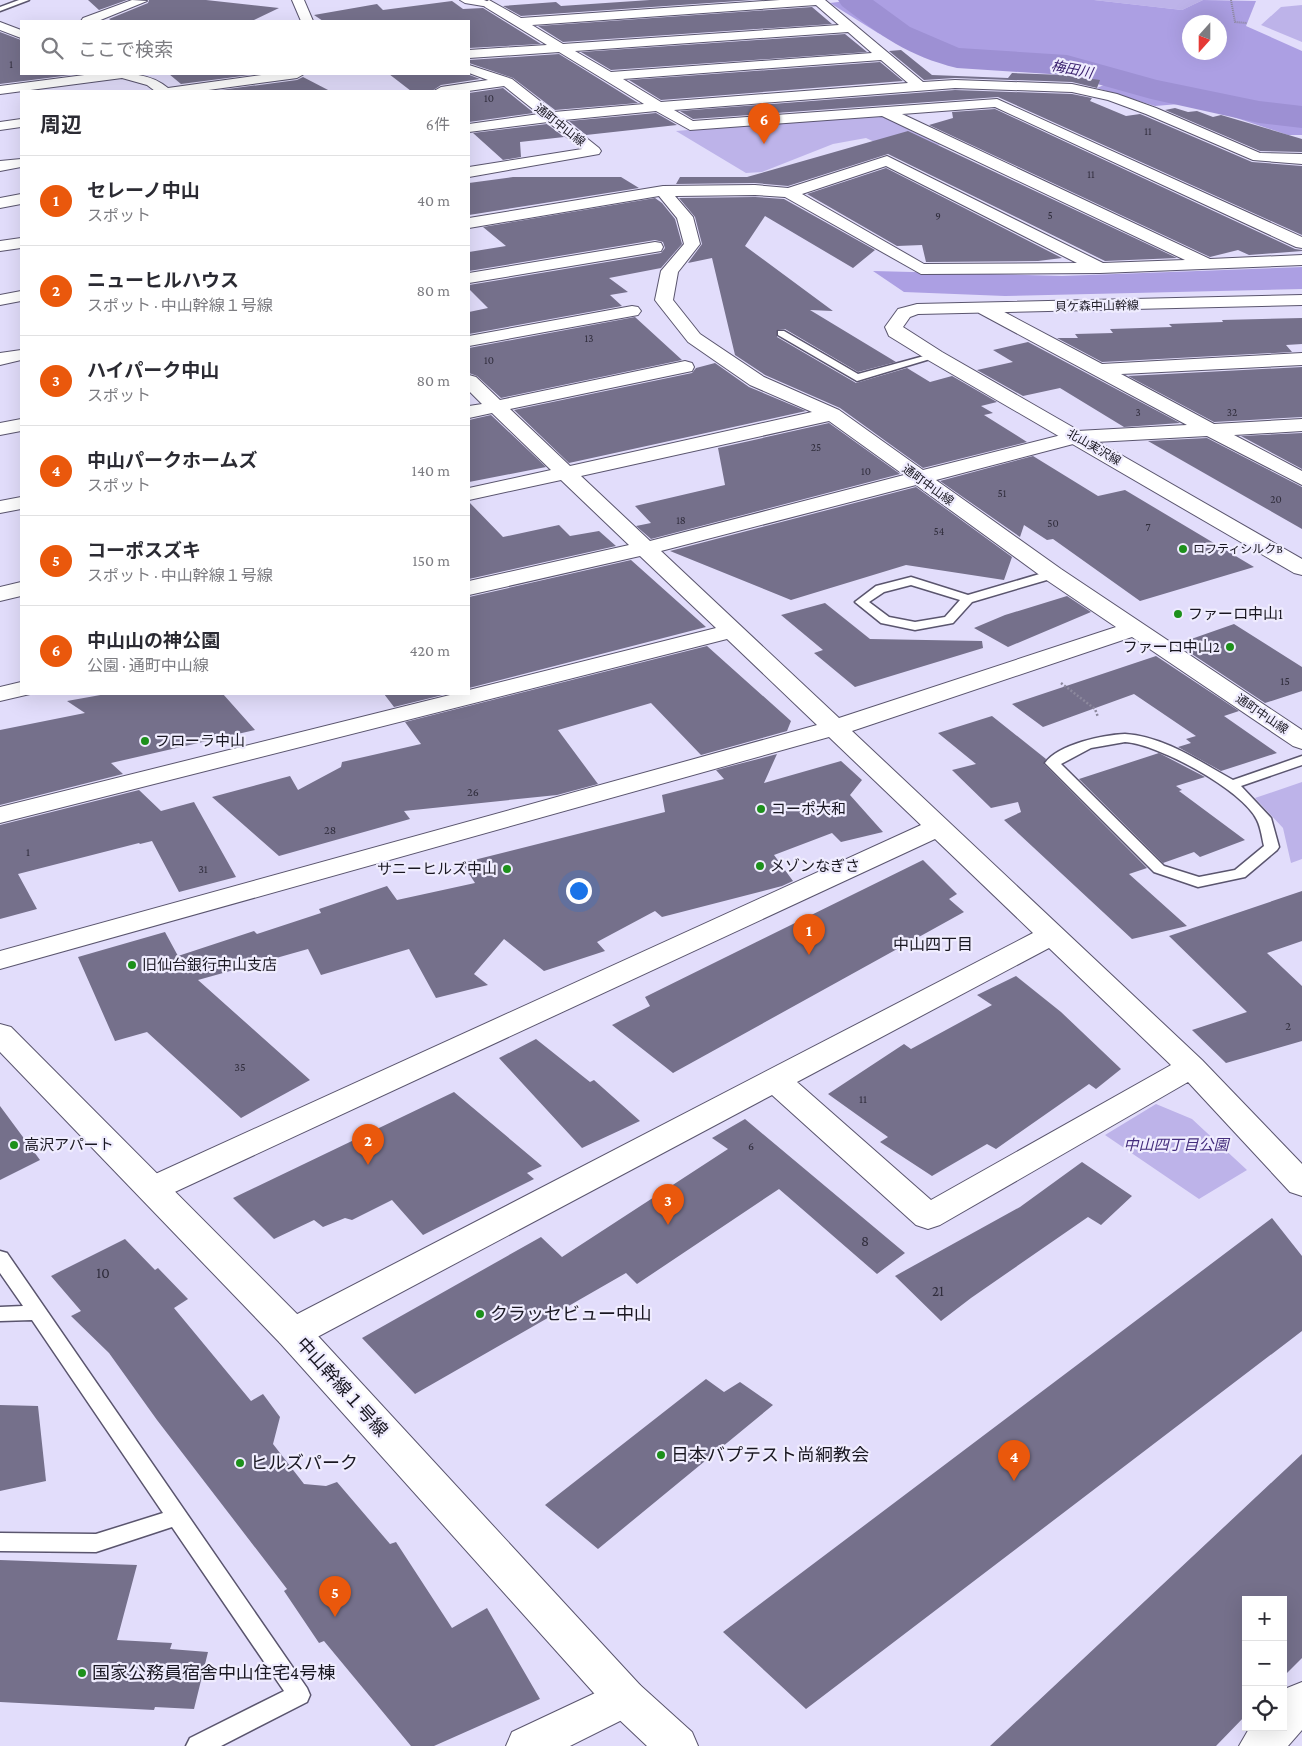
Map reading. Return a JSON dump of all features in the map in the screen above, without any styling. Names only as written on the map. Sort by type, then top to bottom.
[{"type":"street","points":[[298,0],[308,20]]},
{"type":"street","points":[[465,0],[489,4],[611,76],[656,107],[690,126],[997,103],[1302,242]]},
{"type":"street","points":[[95,20],[141,1]]},
{"type":"street","points":[[520,22],[819,1],[919,86]]},
{"type":"street","points":[[0,26],[20,34]]},
{"type":"street","points":[[470,54],[850,28]]},
{"type":"street","points":[[611,76],[883,56]]},
{"type":"street","name":"通町中山線","points":[[470,68],[507,82],[594,151],[470,172]]},
{"type":"street","points":[[0,90],[115,75]]},
{"type":"street","points":[[127,75],[152,82],[162,90]]},
{"type":"street","points":[[180,90],[291,75]]},
{"type":"street","points":[[448,90],[507,82]]},
{"type":"street","points":[[470,128],[550,117],[656,107],[919,86],[955,84],[1072,88],[1112,97],[1151,111],[1293,173]]},
{"type":"street","points":[[884,111],[1211,265]]},
{"type":"street","points":[[0,126],[20,123]]},
{"type":"street","points":[[1258,157],[1302,160]]},
{"type":"street","points":[[470,223],[662,191],[756,190],[789,193],[887,161],[1100,268]]},
{"type":"street","points":[[0,166],[20,163]]},
{"type":"street","name":"通町中山線","points":[[662,191],[685,217],[692,244],[670,271],[664,300],[694,338],[757,381],[832,414],[918,479],[1053,574],[1302,741]]},
{"type":"street","points":[[789,193],[921,269],[1100,268],[1302,260]]},
{"type":"street","points":[[0,202],[20,199]]},
{"type":"street","points":[[0,246],[20,243]]},
{"type":"street","points":[[470,278],[655,248]]},
{"type":"street","points":[[0,300],[20,296]]},
{"type":"street","name":"貝ケ森中山幹線","points":[[897,322],[909,310],[1302,300]]},
{"type":"street","points":[[985,308],[1302,479]]},
{"type":"street","points":[[470,341],[632,311]]},
{"type":"street","name":"北山実沢線","points":[[897,322],[894,327],[895,332],[1302,568]]},
{"type":"street","points":[[0,359],[20,355]]},
{"type":"street","points":[[1099,370],[1302,359]]},
{"type":"street","points":[[470,412],[685,367]]},
{"type":"street","points":[[470,382],[1191,1067],[1302,1184]]},
{"type":"street","points":[[470,494],[567,474],[832,414]]},
{"type":"street","points":[[0,429],[20,425]]},
{"type":"street","points":[[470,588],[646,548],[1077,437],[1302,426]]},
{"type":"street","points":[[0,507],[20,503]]},
{"type":"street","points":[[0,594],[20,589]]},
{"type":"street","points":[[0,960],[835,728],[1136,628]]},
{"type":"street","points":[[0,815],[733,630]]},
{"type":"street","points":[[0,694],[20,689]]},
{"type":"street","points":[[152,1189],[939,827]]},
{"type":"street","points":[[293,1333],[1052,935]]},
{"type":"street","name":"中山幹線１号線","points":[[0,1034],[293,1333],[626,1698],[677,1746]]},
{"type":"street","points":[[775,1080],[928,1217],[1191,1067]]},
{"type":"street","points":[[527,1746],[626,1698]]},
{"type":"street","points":[[1287,1717],[1302,1701]]},
{"type":"street","points":[[1260,1746],[1274,1731]]},
{"type":"lane","points":[[0,9],[26,0]]},
{"type":"lane","points":[[780,333],[857,378],[935,356]]},
{"type":"lane","points":[[968,599],[911,580],[880,589],[860,602],[885,620],[915,626],[949,620],[968,599],[1053,574]]},
{"type":"lane","points":[[1117,738],[1150,741],[1232,785],[1264,818],[1272,847],[1240,874],[1198,882],[1159,869],[1052,763],[1074,749],[1117,738]]},
{"type":"lane","points":[[1232,785],[1302,760]]},
{"type":"lane","points":[[0,1258],[299,1695],[198,1746]]},
{"type":"lane","points":[[0,1314],[38,1313]]},
{"type":"lane","points":[[0,1542],[96,1543],[177,1517]]},
{"type":"path","points":[[1231,0],[1235,22],[1247,23]]},
{"type":"path","points":[[1035,662],[1095,709],[1100,722],[1101,742]]},
{"type":"green space","points":[[1094,0],[1203,0],[1182,10]]},
{"type":"green space","points":[[1302,5],[1302,42],[1261,25],[1281,7]]},
{"type":"green space","points":[[872,115],[887,118],[941,145],[896,152],[866,138],[833,144],[762,172],[746,173],[676,131]]},
{"type":"green space","points":[[1302,782],[1302,859],[1291,863],[1283,828],[1255,798]]},
{"type":"green space","name":"中山四丁目公園","points":[[1156,1104],[1192,1119],[1247,1170],[1199,1199],[1105,1135]]},
{"type":"shaded area","points":[[854,0],[1094,0],[1182,10],[1203,0],[1256,1],[1246,26],[1302,51],[1302,135],[1288,135],[1191,103],[1155,106],[1097,88],[1120,78],[1071,62],[952,63],[878,33],[830,3]]},
{"type":"shaded area","points":[[1302,267],[1302,289],[1005,296],[904,292],[873,271],[1062,276]]},
{"type":"building","points":[[88,0],[127,0],[99,10]]},
{"type":"building","points":[[149,0],[206,0],[279,8],[254,20],[109,19],[148,3]]},
{"type":"building","points":[[650,0],[753,0],[521,16],[503,6],[556,2],[561,6]]},
{"type":"building","points":[[452,1],[463,9],[483,8],[541,44],[470,48],[470,20],[322,20],[314,15],[377,4],[383,10]]},
{"type":"building","points":[[812,7],[832,24],[563,42],[538,26]]},
{"type":"building","points":[[0,32],[20,40],[20,75],[71,75],[0,84]]},
{"type":"building","points":[[845,34],[867,52],[611,70],[581,52]]},
{"type":"building","points":[[901,50],[932,75],[1008,78],[1012,73],[1064,75],[1100,80],[1097,88],[1072,82],[955,78],[924,80],[889,51]]},
{"type":"building","points":[[559,54],[638,103],[555,110],[513,78],[470,63],[470,60]]},
{"type":"building","points":[[880,62],[903,81],[661,100],[629,80]]},
{"type":"building","points":[[170,75],[249,75],[181,84]]},
{"type":"building","points":[[390,75],[470,75],[480,79],[441,85],[434,90],[410,90]]},
{"type":"building","points":[[303,77],[328,90],[221,90],[297,80]]},
{"type":"building","points":[[503,88],[534,113],[470,122],[470,93]]},
{"type":"building","points":[[955,90],[1072,94],[1092,98],[1090,101],[1126,116],[1140,114],[1252,162],[1302,166],[1302,235],[998,97],[693,119],[680,111]]},
{"type":"building","points":[[1175,108],[1188,112],[1197,111],[1213,117],[1221,115],[1302,139],[1302,152],[1260,151],[1165,110]]},
{"type":"building","points":[[995,109],[1302,251],[1249,255],[1238,250],[1210,257],[929,125],[953,118],[952,112]]},
{"type":"building","points":[[656,113],[677,125],[586,135],[569,121]]},
{"type":"building","points":[[547,124],[564,137],[520,142],[521,157],[503,160],[473,133]]},
{"type":"building","points":[[908,131],[1177,258],[1105,261],[888,154],[788,186],[755,183],[676,184],[680,177],[747,177]]},
{"type":"building","points":[[886,168],[1062,258],[1038,261],[926,262],[922,245],[897,246],[807,194]]},
{"type":"building","points":[[513,177],[621,177],[639,188],[470,215],[470,183]]},
{"type":"building","points":[[755,197],[784,199],[875,250],[853,268],[765,216],[745,246],[833,311],[810,310],[896,362],[858,372],[785,329],[777,330],[777,337],[856,383],[907,368],[930,382],[952,376],[997,402],[981,406],[993,413],[984,415],[1027,442],[923,468],[840,408],[765,375],[735,355],[712,258],[688,263],[702,244],[695,217],[679,198]]},
{"type":"building","points":[[655,198],[662,203],[675,219],[682,244],[661,268],[609,278],[628,292],[610,295],[622,306],[470,334],[470,312],[488,308],[470,290],[470,285],[661,253],[665,248],[663,242],[655,240],[470,271],[470,252],[506,246],[483,227]]},
{"type":"building","points":[[635,317],[682,360],[501,398],[477,376],[470,373],[470,348]]},
{"type":"building","points":[[1302,318],[1302,344],[1286,345],[1292,352],[1102,362],[1057,338],[1078,338],[1075,334],[1113,333],[1110,329],[1172,327],[1169,324],[1223,322],[1222,320]]},
{"type":"building","points":[[1028,342],[1180,423],[1124,427],[1060,388],[1023,396],[977,370],[1013,362],[993,350]]},
{"type":"building","points":[[715,363],[749,387],[806,411],[569,463],[514,410],[692,373],[696,368]]},
{"type":"building","points":[[1302,367],[1302,417],[1214,422],[1128,376]]},
{"type":"building","points":[[491,415],[546,467],[470,482],[470,420]]},
{"type":"building","points":[[829,423],[900,474],[651,539],[636,526],[651,523],[635,506],[725,485],[718,448]]},
{"type":"building","points":[[1302,433],[1302,469],[1241,436]]},
{"type":"building","points":[[1207,438],[1302,487],[1302,529],[1148,441]]},
{"type":"building","points":[[1033,456],[1098,496],[1125,490],[1254,567],[1140,601],[1053,539],[1047,540],[1024,525],[1020,537],[940,481]]},
{"type":"building","points":[[916,487],[1012,557],[1004,580],[906,565],[791,600],[670,551]]},
{"type":"building","points":[[470,503],[503,537],[559,525],[570,536],[599,531],[616,546],[470,579]]},
{"type":"building","points":[[631,560],[706,627],[470,688],[470,597]]},
{"type":"building","points":[[1067,596],[1091,612],[1008,647],[974,628],[1005,615]]},
{"type":"building","points":[[825,603],[870,639],[982,641],[983,648],[855,687],[814,653],[823,650],[781,615]]},
{"type":"building","points":[[1234,624],[1302,667],[1302,691],[1265,703],[1177,644]]},
{"type":"building","points":[[707,646],[791,721],[787,731],[701,755],[651,703],[558,730],[598,784],[557,795],[404,811],[410,819],[279,856],[212,797],[290,776],[298,790],[341,767],[342,762],[421,744],[405,722]]},
{"type":"building","points":[[1156,656],[1239,711],[1224,716],[1277,753],[1221,771],[1178,747],[1191,743],[1186,739],[1196,736],[1134,694],[1043,727],[1012,704]]},
{"type":"building","points":[[100,695],[224,695],[255,730],[111,763],[123,774],[0,805],[0,730],[85,713],[67,701]]},
{"type":"building","points":[[385,695],[443,695],[394,707]]},
{"type":"building","points":[[992,716],[1046,759],[1044,764],[1147,868],[1129,874],[1187,926],[1132,939],[1004,820],[1021,812],[1018,802],[991,808],[952,770],[976,764],[938,733]]},
{"type":"building","points":[[1159,753],[1205,777],[1176,786],[1182,790],[1179,791],[1245,840],[1200,857],[1194,852],[1163,863],[1079,779]]},
{"type":"building","points":[[777,754],[764,783],[841,761],[862,780],[850,795],[883,832],[841,842],[832,833],[774,855],[793,881],[782,886],[662,917],[655,911],[597,942],[605,951],[544,971],[504,939],[474,974],[488,985],[436,998],[409,949],[321,975],[308,949],[198,980],[310,1080],[241,1118],[147,1032],[115,1041],[78,957],[165,932],[178,956],[254,931],[257,934],[321,913],[319,909],[387,886],[397,900],[475,883],[462,863],[665,812],[662,795],[724,779],[716,770]]},
{"type":"building","points":[[139,790],[161,811],[194,802],[236,877],[179,892],[152,841],[139,843],[18,874],[37,909],[0,919],[0,825]]},
{"type":"building","points":[[923,860],[957,894],[949,899],[964,912],[673,1073],[612,1025],[650,1006],[645,997]]},
{"type":"building","points":[[1302,891],[1302,941],[1267,953],[1302,986],[1302,1041],[1226,1063],[1192,1030],[1247,1012],[1169,936]]},
{"type":"building","points":[[1016,976],[1061,1012],[1121,1069],[1096,1089],[1089,1084],[996,1149],[987,1144],[932,1176],[880,1142],[888,1137],[828,1094],[904,1044],[911,1049],[992,1005],[977,995]]},
{"type":"building","points":[[536,1039],[590,1082],[594,1080],[640,1121],[582,1148],[499,1058]]},
{"type":"building","points":[[454,1092],[542,1166],[527,1173],[534,1179],[423,1235],[392,1200],[352,1220],[345,1218],[323,1227],[314,1220],[274,1239],[233,1198]]},
{"type":"building","name":"高沢アパート","points":[[0,1106],[40,1160],[0,1180]]},
{"type":"building","points":[[745,1119],[905,1253],[877,1274],[779,1189],[637,1284],[626,1273],[415,1394],[362,1338],[541,1237],[562,1257],[728,1149],[712,1138]]},
{"type":"building","points":[[1082,1162],[1132,1196],[1101,1225],[1088,1217],[941,1321],[895,1276],[1020,1207]]},
{"type":"building","points":[[1272,1218],[1302,1256],[1302,1331],[806,1709],[723,1632]]},
{"type":"building","points":[[125,1239],[155,1270],[158,1268],[188,1299],[174,1308],[251,1401],[263,1394],[280,1417],[273,1444],[304,1484],[326,1486],[337,1482],[390,1544],[396,1542],[452,1628],[487,1608],[540,1699],[434,1746],[411,1746],[324,1641],[319,1643],[284,1591],[287,1589],[157,1420],[109,1353],[71,1316],[81,1311],[51,1276]]},
{"type":"building","name":"日本バプテスト尚絅教会","points":[[706,1379],[724,1392],[740,1382],[773,1405],[598,1549],[545,1505]]},
{"type":"building","points":[[0,1405],[38,1406],[46,1481],[0,1491]]},
{"type":"building","points":[[1302,1454],[1302,1658],[1287,1673],[1287,1596],[1242,1596],[1242,1719],[1216,1746],[990,1746]]},
{"type":"building","points":[[0,1560],[137,1565],[117,1640],[172,1643],[170,1649],[208,1652],[194,1709],[155,1707],[154,1710],[0,1702]]},
{"type":"waterway","name":"梅田川","points":[[853,0],[899,34],[936,52],[957,58],[1067,65],[1151,89],[1259,112],[1302,117]]},
{"type":"place","name":"中山山の神公園","points":[[764,144]]},
{"type":"place","name":"ロフティシルクB","points":[[1183,549]]},
{"type":"place","name":"ファーロ中山1","points":[[1178,614]]},
{"type":"place","name":"ファーロ中山2","points":[[1230,647]]},
{"type":"place","name":"フローラ中山","points":[[145,741]]},
{"type":"place","name":"コーポ大和","points":[[761,809]]},
{"type":"place","name":"メゾンなぎさ","points":[[760,866]]},
{"type":"place","name":"サニーヒルズ中山","points":[[507,869]]},
{"type":"place","name":"セレーノ中山","points":[[809,955]]},
{"type":"place","name":"旧仙台銀行中山支店","points":[[132,965]]},
{"type":"place","name":"高沢アパート","points":[[14,1145]]},
{"type":"place","name":"ニューヒルハウス","points":[[368,1165]]},
{"type":"place","name":"ハイパーク中山","points":[[668,1225]]},
{"type":"place","name":"クラッセビュー中山","points":[[480,1314]]},
{"type":"place","name":"日本バプテスト尚絅教会","points":[[661,1455]]},
{"type":"place","name":"ヒルズパーク","points":[[240,1463]]},
{"type":"place","name":"中山パークホームズ","points":[[1014,1481]]},
{"type":"place","name":"コーポスズキ","points":[[335,1617]]},
{"type":"place","name":"国家公務員宿舎中山住宅4号棟","points":[[82,1673]]},
{"type":"district","name":"中山四丁目","points":[[933,944]]}]
